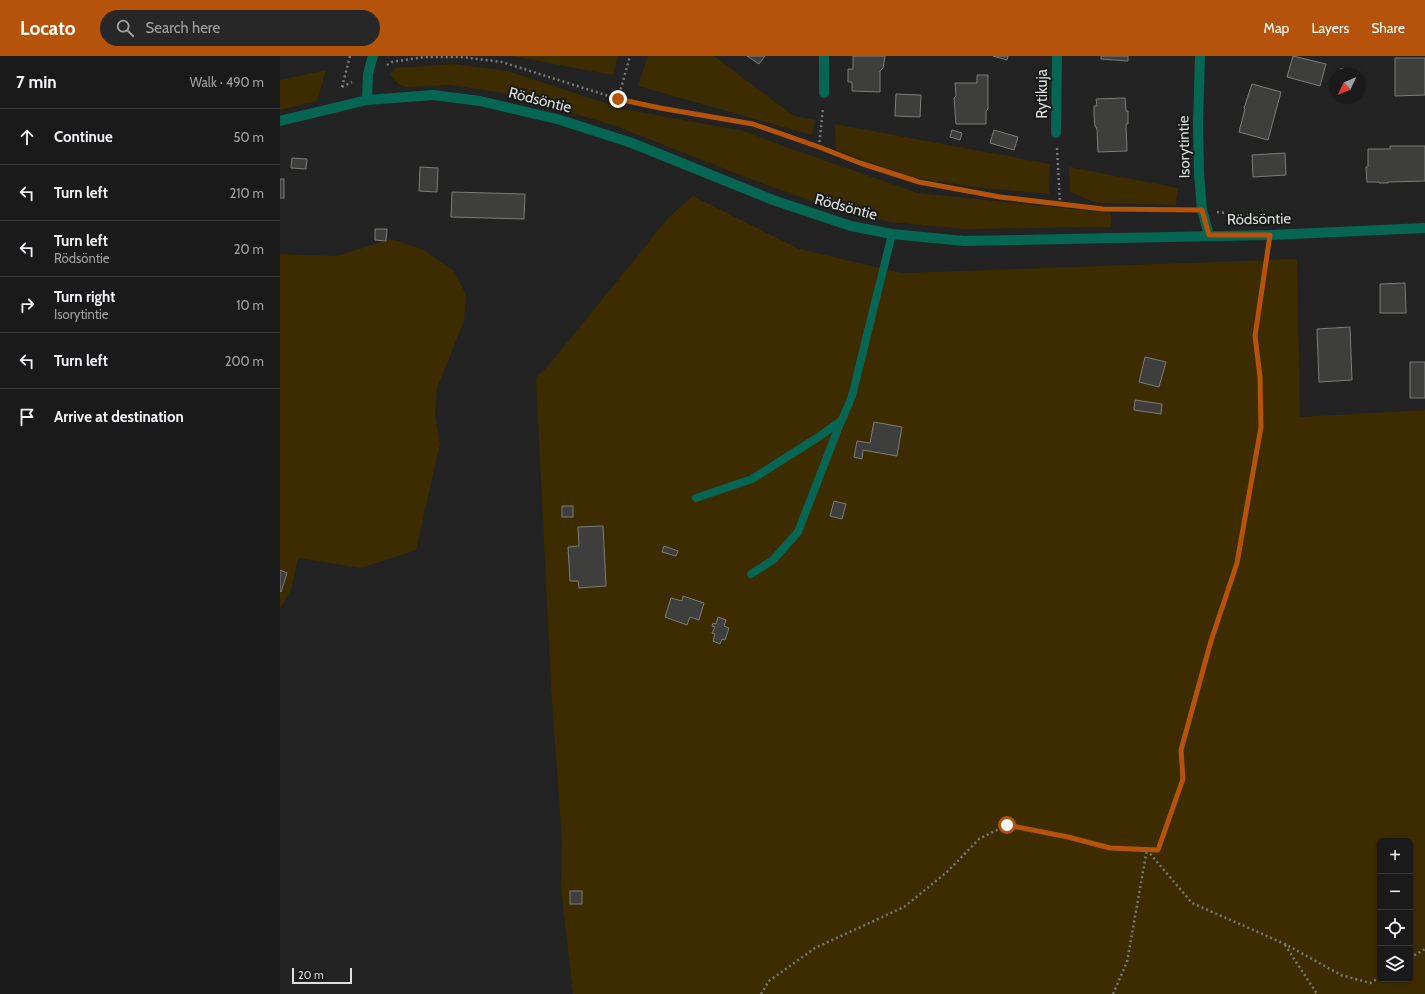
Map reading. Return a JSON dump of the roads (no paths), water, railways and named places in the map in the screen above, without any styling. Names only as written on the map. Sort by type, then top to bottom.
[{"type":"street","points":[[367,100],[368,74],[372,56]]},
{"type":"street","points":[[824,56],[824,94]]},
{"type":"street","name":"Rytikuja","points":[[1056,133],[1057,56]]},
{"type":"street","name":"Isorytintie","points":[[1200,56],[1198,124],[1202,210],[1209,235]]},
{"type":"street","name":"Rödsöntie","points":[[280,121],[367,100],[433,95],[480,101],[557,119],[632,143],[773,200],[851,226],[892,234],[964,241],[1270,235],[1425,228]]},
{"type":"lane","points":[[751,574],[773,560],[798,532],[852,396],[892,234]]},
{"type":"lane","points":[[696,498],[752,479],[820,436],[842,420]]}]
